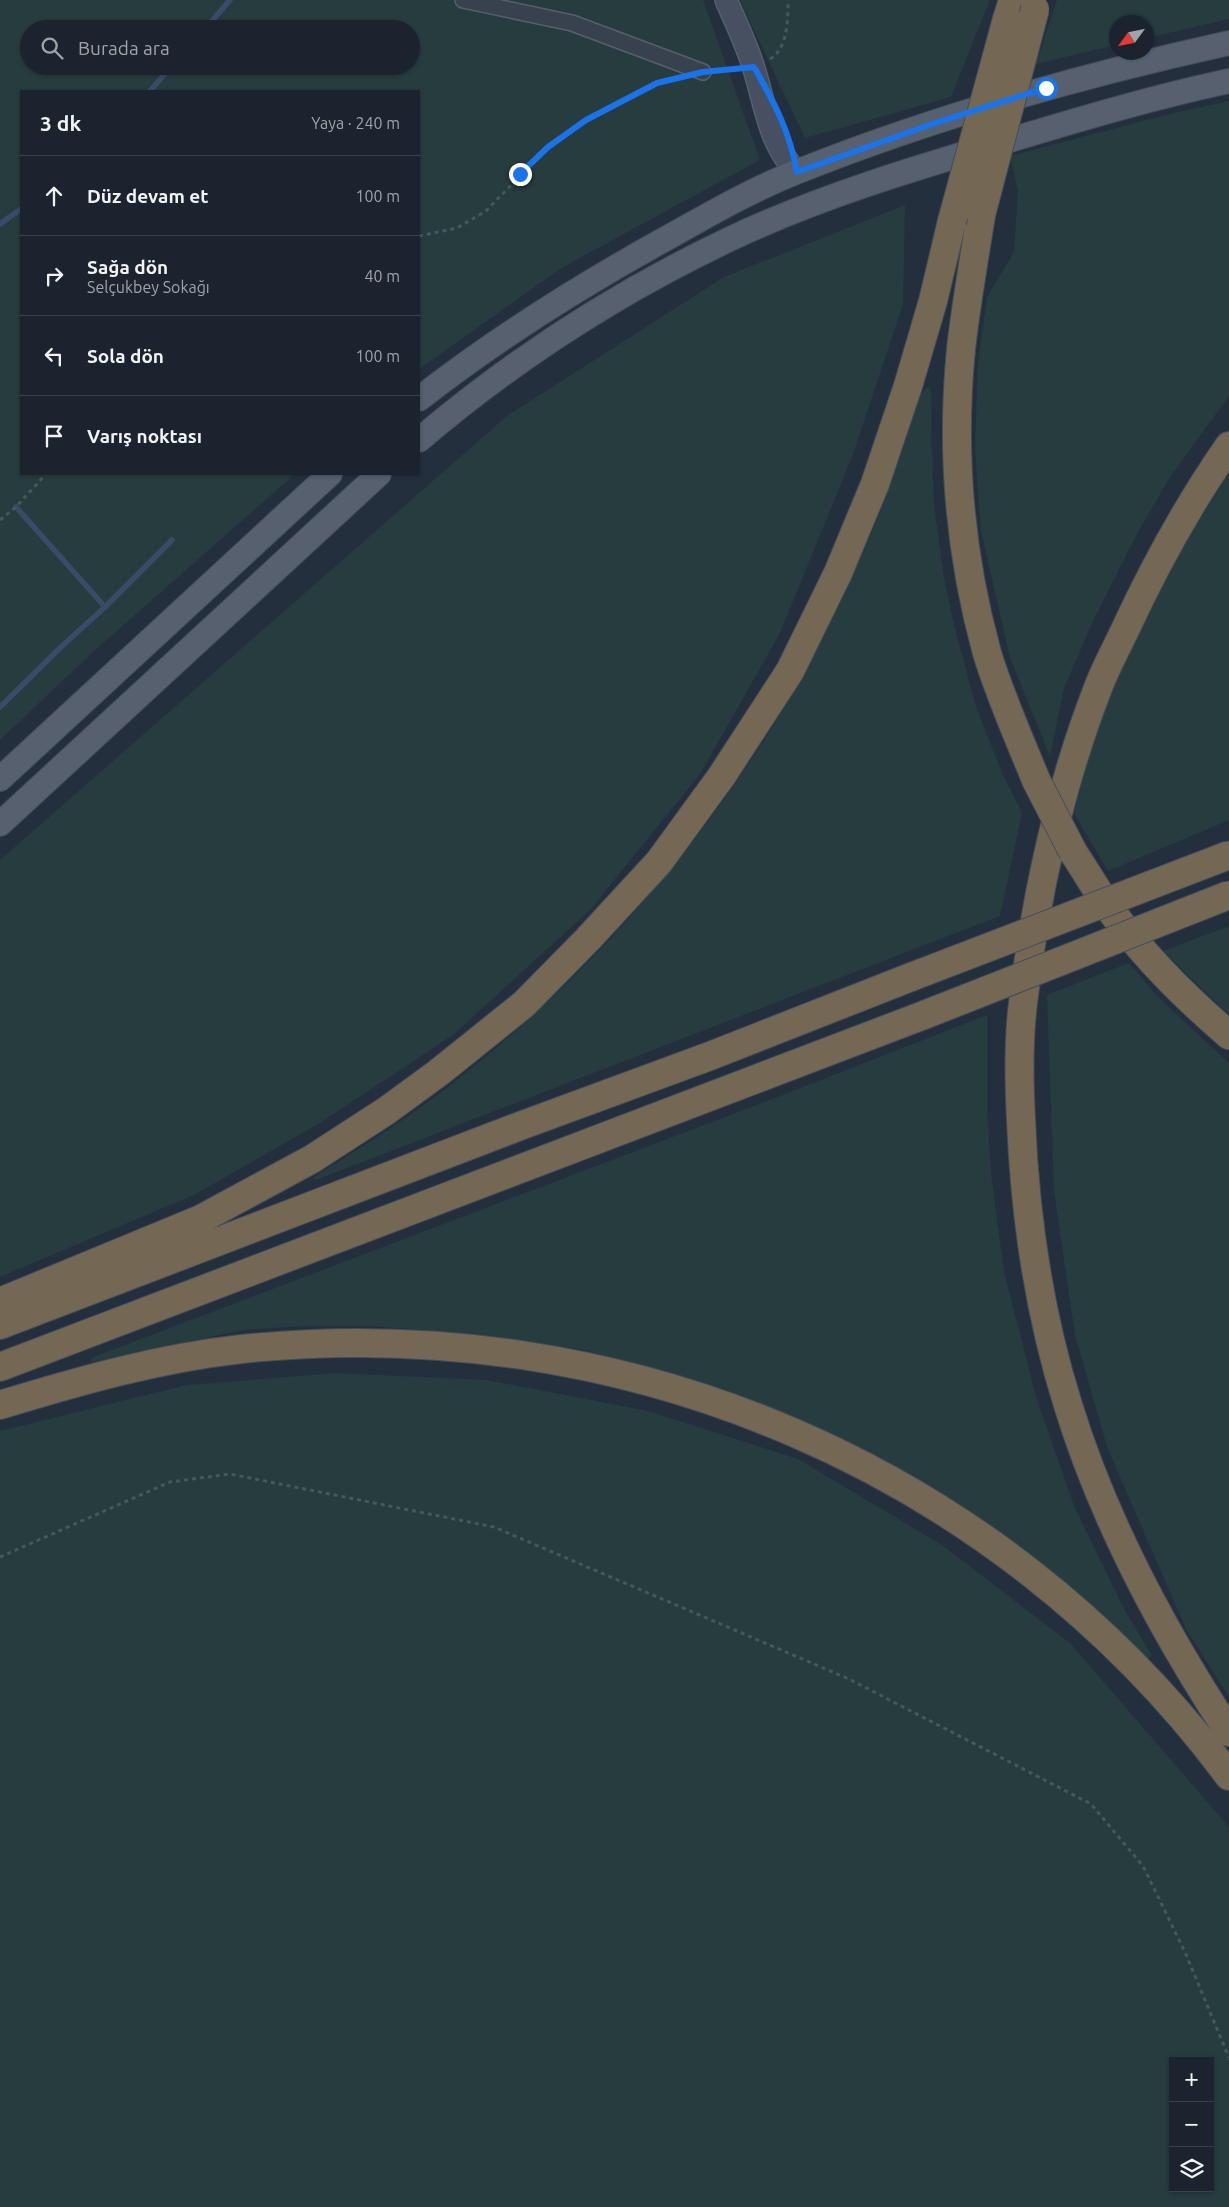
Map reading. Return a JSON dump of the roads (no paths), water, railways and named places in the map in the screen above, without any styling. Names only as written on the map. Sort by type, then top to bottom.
[{"type":"highway","points":[[1023,7],[981,215],[966,302],[961,351],[957,452],[959,501],[976,606],[988,654],[1010,718],[1036,780],[1073,852],[1114,916],[1150,961],[1190,1002],[1229,1035]]},
{"type":"highway","points":[[0,1302],[200,1220],[312,1159],[386,1110],[438,1073],[524,1004],[588,939],[659,862],[721,777],[790,671],[838,572],[875,484],[908,386],[933,300],[952,221],[1023,7]]},
{"type":"highway","points":[[1229,446],[1172,535],[1144,587],[1098,686],[1076,751],[1046,864],[1036,920],[1022,1005],[1019,1080],[1023,1174],[1034,1260],[1050,1342],[1068,1406],[1096,1483],[1125,1552],[1163,1624],[1229,1732]]},
{"type":"highway","points":[[0,1325],[520,1126],[710,1056],[1229,855]]},
{"type":"highway","points":[[0,1368],[924,1015],[1229,895]]},
{"type":"highway","points":[[0,1405],[139,1366],[238,1350],[300,1344],[406,1343],[486,1350],[544,1359],[659,1384],[715,1401],[794,1432],[853,1460],[929,1500],[980,1535],[1041,1579],[1098,1629],[1168,1703],[1229,1776]]},
{"type":"main road","points":[[420,398],[533,316],[592,280],[714,212],[797,172],[935,123],[1046,88],[1229,43]]},
{"type":"main road","points":[[420,439],[454,411],[524,359],[641,286],[731,238],[810,205],[957,156],[1054,127],[1229,81]]},
{"type":"main road","points":[[797,172],[810,205]]},
{"type":"main road","points":[[0,779],[329,475]]},
{"type":"main road","points":[[0,824],[378,475]]},
{"type":"street","points":[[463,0],[572,23],[703,72]]},
{"type":"street","points":[[726,0],[754,67],[786,127],[793,148],[797,172]]},
{"type":"waterway","points":[[213,20],[230,0]]},
{"type":"waterway","points":[[151,90],[164,75]]},
{"type":"waterway","points":[[0,224],[20,210]]},
{"type":"waterway","points":[[0,707],[105,607],[16,507]]},
{"type":"waterway","points":[[105,607],[172,540]]}]
